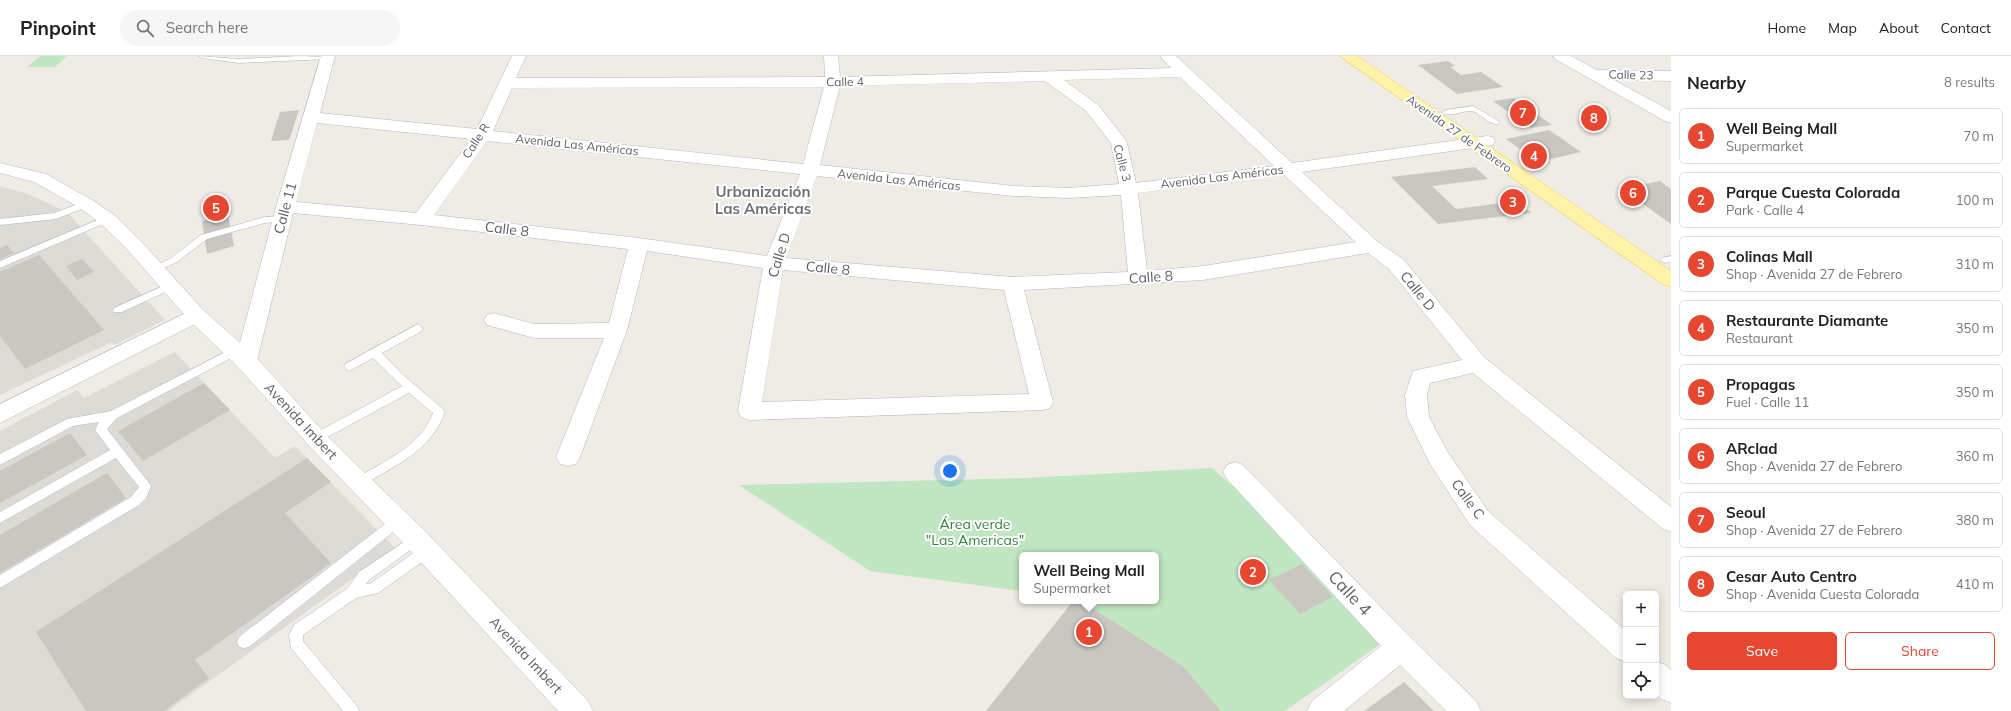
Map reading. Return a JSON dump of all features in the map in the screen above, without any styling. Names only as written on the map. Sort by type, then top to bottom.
[{"type":"main road","name":"Avenida 27 de Febrero","points":[[1347,56],[1479,142],[1669,261]]},
{"type":"main road","name":"Avenida 27 de Febrero","points":[[1366,56],[1446,112],[1479,142],[1671,280]]},
{"type":"street","name":"Calle 11","points":[[240,356],[284,213],[328,56]]},
{"type":"street","name":"Calle R","points":[[421,219],[484,134],[519,56]]},
{"type":"street","name":"Calle D","points":[[831,56],[833,82],[810,171],[774,263],[749,411],[1042,402],[1013,284]]},
{"type":"street","name":"Calle D","points":[[1167,56],[1371,246],[1396,264],[1477,364],[1671,521]]},
{"type":"street","points":[[1560,56],[1671,118]]},
{"type":"street","name":"Calle 4","points":[[506,83],[833,82],[1184,72]]},
{"type":"street","name":"Calle 23","points":[[1592,75],[1671,76]]},
{"type":"street","name":"Calle 3","points":[[1050,77],[1092,108],[1118,143],[1129,189],[1138,278]]},
{"type":"street","name":"Avenida Las Américas","points":[[310,117],[484,134],[810,171],[1014,191],[1068,192],[1129,189],[1289,169],[1479,142]]},
{"type":"street","name":"Avenida Imbert","points":[[0,168],[40,178],[86,204],[107,219],[155,269],[196,315],[240,356],[316,438],[422,545],[578,711]]},
{"type":"street","name":"Calle 8","points":[[284,213],[421,219],[639,244],[774,263],[1013,284],[1138,278],[1203,273],[1371,246]]},
{"type":"street","points":[[568,457],[617,330],[639,244]]},
{"type":"street","points":[[0,414],[196,315]]},
{"type":"street","points":[[494,320],[534,331],[617,330]]},
{"type":"street","name":"Calle C","points":[[1477,364],[1421,377],[1416,395],[1418,417],[1438,457],[1479,518],[1623,645]]},
{"type":"street","name":"Calle 4","points":[[1235,472],[1401,647],[1466,711]]},
{"type":"street","points":[[1322,711],[1401,647]]},
{"type":"street","points":[[1659,678],[1671,688]]},
{"type":"lane","points":[[202,56],[238,61],[328,56]]},
{"type":"lane","points":[[1446,112],[1472,108],[1496,122]]},
{"type":"lane","points":[[0,222],[56,216],[86,204]]},
{"type":"lane","points":[[155,269],[174,260],[204,237],[265,220],[284,213]]},
{"type":"lane","points":[[0,265],[107,219]]},
{"type":"lane","points":[[118,310],[170,286]]},
{"type":"lane","points":[[349,367],[418,328]]},
{"type":"lane","points":[[359,482],[408,452],[425,439],[435,424],[439,412],[410,387],[374,352]]},
{"type":"lane","points":[[0,460],[71,422],[113,415],[240,356]]},
{"type":"lane","points":[[316,438],[410,387]]},
{"type":"lane","points":[[0,582],[135,501],[142,494],[145,486],[101,430],[104,423],[113,415]]},
{"type":"lane","points":[[0,518],[117,452]]},
{"type":"lane","points":[[244,642],[398,521]]},
{"type":"lane","points":[[352,711],[296,643],[299,629],[352,592],[373,589],[422,545]]},
{"type":"shaded area","points":[[0,186],[25,193],[67,212],[165,320],[114,345],[112,342],[0,395]]},
{"type":"shaded area","points":[[175,352],[275,458],[295,446],[395,548],[168,711],[0,711],[0,431],[77,390],[84,398]]},
{"type":"green space","points":[[40,56],[67,56],[55,67],[27,67]]},
{"type":"green space","name":"Área verde \"Las Americas\"","points":[[1212,468],[1247,498],[1382,643],[1285,711],[1221,711],[1183,666],[1086,604],[1159,604],[1159,552],[1019,552],[1019,591],[870,571],[739,485],[1026,478]]},
{"type":"building","points":[[1448,61],[1455,66],[1450,67],[1461,75],[1481,72],[1503,87],[1457,94],[1418,65]]},
{"type":"building","points":[[1514,98],[1552,125],[1531,128],[1493,101]]},
{"type":"building","points":[[299,110],[289,140],[271,141],[280,112]]},
{"type":"building","points":[[1549,130],[1581,152],[1538,162],[1506,139]]},
{"type":"building","points":[[1475,167],[1488,179],[1432,186],[1456,209],[1518,201],[1531,213],[1438,224],[1391,177]]},
{"type":"building","points":[[1660,181],[1671,189],[1671,224],[1622,189]]},
{"type":"building","points":[[228,214],[234,246],[207,254],[202,221]]},
{"type":"building","points":[[7,245],[14,253],[0,259],[0,248]]},
{"type":"building","points":[[39,255],[104,330],[25,369],[0,336],[0,272]]},
{"type":"building","points":[[82,259],[94,272],[77,280],[66,266]]},
{"type":"building","points":[[204,383],[230,410],[143,461],[118,431]]},
{"type":"building","points":[[70,433],[87,455],[0,503],[0,471]]},
{"type":"building","points":[[307,458],[331,482],[285,513],[331,563],[195,660],[209,678],[164,711],[86,711],[36,632]]},
{"type":"building","points":[[107,473],[126,498],[0,573],[0,535]]},
{"type":"building","points":[[1302,564],[1333,597],[1300,614],[1269,580]]},
{"type":"building","points":[[1071,604],[1086,604],[1183,666],[1221,711],[986,711]]},
{"type":"building","points":[[1404,682],[1434,711],[1364,711]]},
{"type":"place","name":"Seoul","points":[[1523,113]]},
{"type":"place","name":"Cesar Auto Centro","points":[[1594,118]]},
{"type":"place","name":"Restaurante Diamante","points":[[1534,156]]},
{"type":"place","name":"ARclad","points":[[1633,193]]},
{"type":"place","name":"Colinas Mall","points":[[1513,202]]},
{"type":"place","name":"Propagas","points":[[216,208]]},
{"type":"place","name":"Parque Cuesta Colorada","points":[[1253,572]]},
{"type":"place","name":"Well Being Mall","points":[[1089,632]]},
{"type":"district","name":"Urbanización Las Américas","points":[[763,200]]}]
